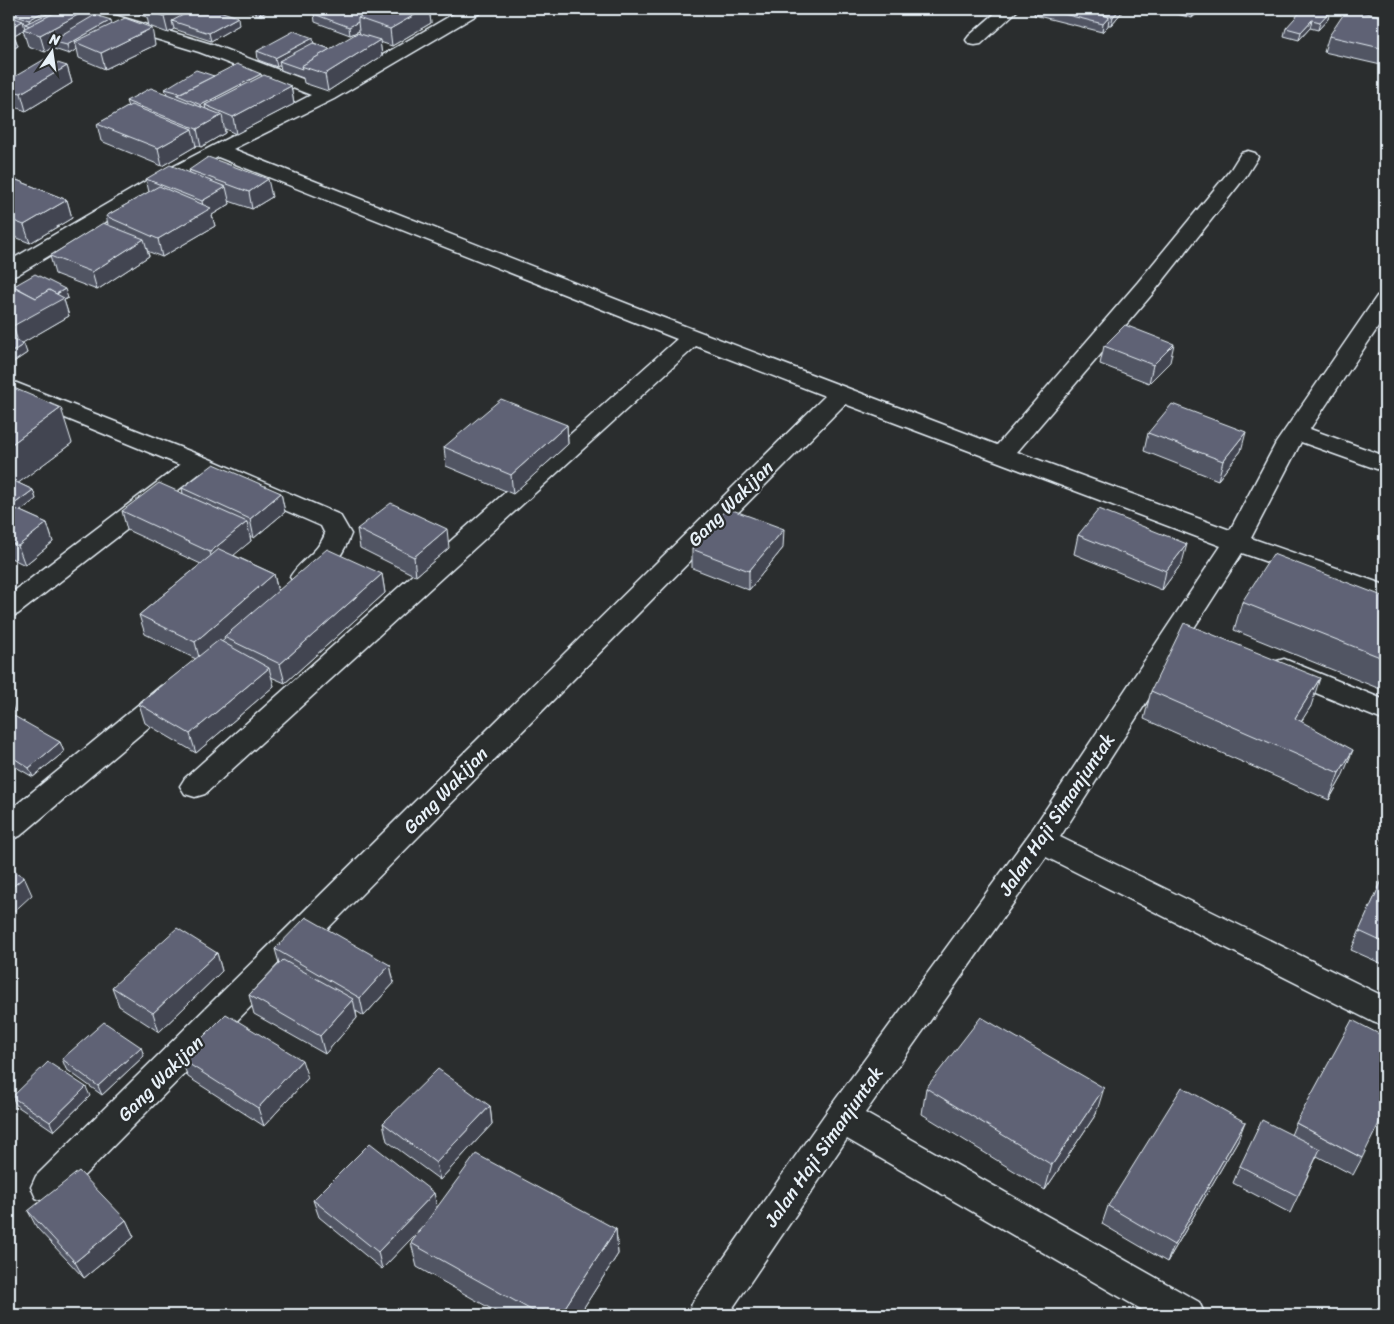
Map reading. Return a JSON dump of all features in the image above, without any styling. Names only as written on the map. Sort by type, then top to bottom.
[{"type":"street","points":[[76,9],[206,48],[327,95]]},
{"type":"street","points":[[9,270],[217,150],[327,95],[471,9]]},
{"type":"street","points":[[975,40],[1010,9]]},
{"type":"street","points":[[217,150],[841,394],[1236,543],[1385,595]]},
{"type":"street","points":[[1002,454],[1146,287],[1239,172],[1248,157]]},
{"type":"street","name":"Jalan Haji Simanjuntak","points":[[706,1315],[842,1118],[1193,631],[1288,442],[1382,310]]},
{"type":"street","points":[[195,786],[692,337]]},
{"type":"street","points":[[9,387],[198,463],[331,522],[338,534],[335,545],[327,556],[284,595]]},
{"type":"street","name":"Gang Wakijan","points":[[49,1187],[320,918],[638,594],[841,394]]},
{"type":"street","points":[[1295,432],[1385,464]]},
{"type":"street","points":[[9,608],[198,463]]},
{"type":"street","points":[[1257,658],[1385,711]]},
{"type":"street","points":[[9,828],[189,678]]},
{"type":"street","points":[[1041,841],[1385,1012]]},
{"type":"street","points":[[842,1118],[1186,1315]]},
{"type":"building","points":[[23,9],[48,9],[29,20],[12,15]]},
{"type":"building","points":[[62,9],[30,26],[25,24]]},
{"type":"building","points":[[62,9],[89,9],[40,35],[23,29]]},
{"type":"building","points":[[178,9],[164,16],[146,10]]},
{"type":"building","points":[[194,9],[213,9],[238,17],[209,33],[172,21]]},
{"type":"building","points":[[324,9],[354,9],[367,13],[358,18],[358,22],[349,27],[314,14]]},
{"type":"building","points":[[375,9],[425,9],[390,29],[358,18]]},
{"type":"building","points":[[1044,9],[1120,9],[1113,17],[1099,14],[1109,17],[1103,24]]},
{"type":"building","points":[[1303,9],[1330,11],[1320,22],[1312,20],[1301,32],[1286,28]]},
{"type":"building","points":[[1347,9],[1385,17],[1385,49],[1329,36]]},
{"type":"building","points":[[95,15],[111,20],[67,45],[51,41]]},
{"type":"building","points":[[9,16],[23,21],[9,28]]},
{"type":"building","points":[[125,18],[152,28],[101,53],[75,42]]},
{"type":"building","points":[[294,31],[313,38],[275,58],[257,51]]},
{"type":"building","points":[[357,33],[380,40],[325,74],[301,66]]},
{"type":"building","points":[[9,35],[15,38],[9,41]]},
{"type":"building","points":[[313,43],[330,49],[301,66],[302,69],[279,61]]},
{"type":"building","points":[[45,59],[67,66],[21,93],[9,90],[9,80]]},
{"type":"building","points":[[237,64],[261,74],[201,105],[177,95]]},
{"type":"building","points":[[196,70],[214,76],[180,93],[165,89]]},
{"type":"building","points":[[264,75],[291,86],[233,117],[205,105]]},
{"type":"building","points":[[151,88],[222,115],[197,129],[126,101]]},
{"type":"building","points":[[131,105],[192,129],[158,148],[97,124]]},
{"type":"building","points":[[208,157],[268,179],[249,192],[189,170]]},
{"type":"building","points":[[170,165],[226,187],[202,201],[146,179]]},
{"type":"building","points":[[9,177],[67,200],[24,225],[9,219]]},
{"type":"building","points":[[159,186],[211,208],[158,239],[106,216]]},
{"type":"building","points":[[103,223],[144,239],[92,272],[50,256]]},
{"type":"building","points":[[35,274],[65,289],[56,294],[49,290],[36,298],[14,286]]},
{"type":"building","points":[[9,284],[36,298],[49,290],[64,298],[13,326],[9,324]]},
{"type":"building","points":[[1125,325],[1174,344],[1153,365],[1104,346]]},
{"type":"building","points":[[9,338],[24,344],[9,354]]},
{"type":"building","points":[[9,386],[61,408],[9,446]]},
{"type":"building","points":[[501,399],[567,425],[511,475],[444,447]]},
{"type":"building","points":[[1172,404],[1246,432],[1223,461],[1148,433]]},
{"type":"building","points":[[214,464],[281,493],[250,519],[182,488]]},
{"type":"building","points":[[14,481],[33,490],[10,507],[9,485]]},
{"type":"building","points":[[159,483],[247,522],[210,552],[122,511]]},
{"type":"building","points":[[391,503],[447,529],[414,557],[357,529]]},
{"type":"building","points":[[9,506],[47,523],[18,546],[9,542]]},
{"type":"building","points":[[727,508],[784,529],[749,571],[692,549]]},
{"type":"building","points":[[1099,509],[1187,544],[1166,571],[1078,535]]},
{"type":"building","points":[[219,549],[274,574],[195,642],[139,615]]},
{"type":"building","points":[[327,549],[382,574],[280,664],[224,637]]},
{"type":"building","points":[[1273,554],[1385,597],[1385,659],[1242,602]]},
{"type":"building","points":[[1184,623],[1320,678],[1295,718],[1353,750],[1339,773],[1151,691]]},
{"type":"building","points":[[219,640],[269,668],[190,734],[139,704]]},
{"type":"building","points":[[14,716],[60,742],[29,768],[9,755],[9,720]]},
{"type":"building","points":[[9,868],[24,877],[9,890]]},
{"type":"building","points":[[1385,874],[1385,943],[1359,931]]},
{"type":"building","points":[[306,917],[390,965],[360,998],[275,949]]},
{"type":"building","points":[[177,928],[217,953],[153,1013],[112,987]]},
{"type":"building","points":[[283,960],[353,999],[320,1036],[249,995]]},
{"type":"building","points":[[226,1014],[302,1060],[258,1108],[181,1059]]},
{"type":"building","points":[[981,1017],[1104,1088],[1052,1165],[926,1088]]},
{"type":"building","points":[[1352,1020],[1385,1037],[1385,1111],[1362,1158],[1296,1123]]},
{"type":"building","points":[[104,1022],[141,1047],[98,1086],[62,1059]]},
{"type":"building","points":[[48,1062],[86,1087],[50,1122],[12,1097]]},
{"type":"building","points":[[438,1069],[490,1106],[436,1163],[383,1123]]},
{"type":"building","points":[[1182,1087],[1245,1122],[1174,1245],[1108,1206]]},
{"type":"building","points":[[1262,1120],[1320,1149],[1298,1196],[1240,1166]]},
{"type":"building","points":[[370,1143],[434,1193],[378,1252],[313,1200]]},
{"type":"building","points":[[476,1154],[616,1229],[560,1315],[540,1315],[411,1243]]},
{"type":"building","points":[[79,1171],[126,1220],[75,1262],[28,1211]]},
{"type":"building","points":[[1385,1300],[1385,1315],[1375,1315]]}]
